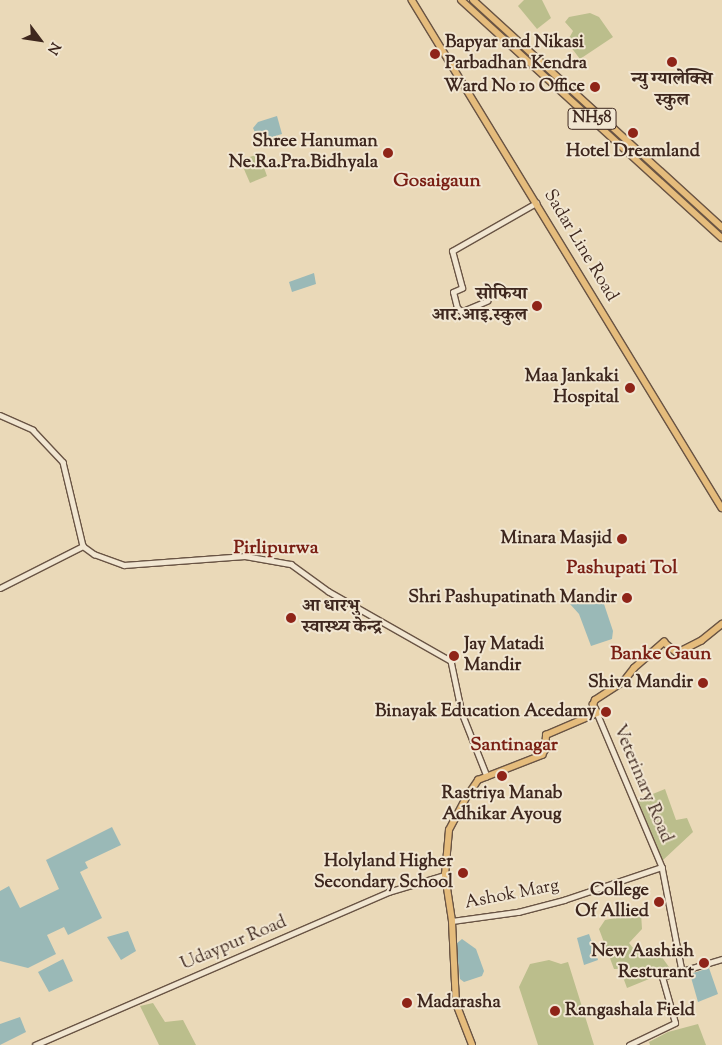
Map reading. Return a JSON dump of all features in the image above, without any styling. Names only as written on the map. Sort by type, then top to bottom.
[{"type":"highway","name":"NH58","points":[[462,0],[722,238]]},
{"type":"highway","name":"NH58","points":[[473,0],[722,228]]},
{"type":"main road","name":"Sadar Line Road","points":[[412,0],[722,508]]},
{"type":"main road","points":[[472,1045],[456,1004],[452,921],[445,875],[452,821],[478,780],[542,755],[546,735],[596,712],[593,705],[595,700],[624,681],[634,668],[664,642],[677,653],[701,641],[722,624]]},
{"type":"street","points":[[488,301],[462,312],[458,308],[453,292],[462,288],[452,251],[536,203]]},
{"type":"street","points":[[0,415],[33,430],[64,462],[83,546],[98,556],[124,565],[245,556],[291,564],[328,591],[451,661],[462,713],[487,776]]},
{"type":"street","points":[[0,588],[83,546]]},
{"type":"street","name":"Veterinary Road","points":[[596,712],[662,867],[682,970]]},
{"type":"street","name":"Ashok Marg","points":[[452,921],[518,912],[564,900],[662,867]]},
{"type":"street","name":"Udaypur Road","points":[[35,1045],[388,892],[445,875]]},
{"type":"street","points":[[629,1045],[675,1024],[662,977],[722,959]]},
{"type":"green space","points":[[524,0],[542,0],[551,18],[537,29],[518,6]]},
{"type":"green space","points":[[590,13],[599,17],[613,37],[580,59],[567,42],[573,31],[565,22],[569,17]]},
{"type":"green space","points":[[259,154],[267,176],[250,183],[240,160]]},
{"type":"green space","points":[[665,789],[676,820],[687,818],[693,832],[662,861],[638,800]]},
{"type":"green space","points":[[641,913],[642,929],[629,943],[633,948],[659,953],[671,970],[627,988],[620,969],[614,969],[599,929],[605,920]]},
{"type":"green space","points":[[549,960],[561,964],[568,962],[594,1045],[538,1045],[519,987],[530,964]]},
{"type":"green space","points":[[153,1003],[165,1022],[183,1020],[196,1045],[159,1045],[140,1006]]},
{"type":"green space","points":[[698,1024],[706,1045],[650,1045],[649,1042],[668,1032]]},
{"type":"water","points":[[277,116],[282,134],[259,141],[253,128],[258,122]]},
{"type":"water","points":[[314,273],[316,284],[292,292],[289,282]]},
{"type":"water","points":[[594,594],[603,601],[613,631],[612,639],[591,646],[579,614],[570,604],[573,599]]},
{"type":"water","points":[[112,827],[121,845],[85,862],[88,868],[80,872],[102,918],[68,935],[64,927],[47,935],[56,954],[28,968],[0,961],[0,891],[9,886],[20,908],[59,889],[46,860]]},
{"type":"water","points":[[128,931],[136,951],[121,960],[107,937]]},
{"type":"water","points":[[589,934],[598,960],[584,965],[577,938]]},
{"type":"water","points":[[462,939],[476,949],[484,971],[482,976],[464,982],[460,979],[456,944]]},
{"type":"water","points":[[63,959],[73,981],[49,992],[38,972]]},
{"type":"water","points":[[709,968],[718,994],[698,1002],[690,974]]},
{"type":"water","points":[[20,1017],[26,1032],[0,1045],[0,1024]]},
{"type":"place","name":"Bapyar and Nikasi Parbadhan Kendra","points":[[435,54]]},
{"type":"place","name":"न्यु ग्यालेक्सि स्कुल","points":[[672,62]]},
{"type":"place","name":"Ward No 10 Office","points":[[595,87]]},
{"type":"place","name":"Hotel Dreamland","points":[[633,133]]},
{"type":"place","name":"Shree Hanuman Ne.Ra.Pra.Bidhyala","points":[[388,153]]},
{"type":"place","name":"साेफिया आर.आइ.स्कुल","points":[[537,306]]},
{"type":"place","name":"Maa Jankaki Hospital","points":[[630,388]]},
{"type":"place","name":"Minara Masjid","points":[[622,539]]},
{"type":"place","name":"Shri Pashupatinath Mandir","points":[[627,598]]},
{"type":"place","name":"आ धारभु स्वास्थ्य केन्द्र","points":[[291,618]]},
{"type":"place","name":"Jay Matadi Mandir","points":[[454,656]]},
{"type":"place","name":"Shiva Mandir","points":[[703,683]]},
{"type":"place","name":"Binayak Education Acedamy","points":[[606,712]]},
{"type":"place","name":"Rastriya Manab Adhikar Ayoug","points":[[502,776]]},
{"type":"place","name":"Holyland Higher Secondary School","points":[[463,873]]},
{"type":"place","name":"College Of Allied","points":[[659,902]]},
{"type":"place","name":"New Aashish Resturant","points":[[704,963]]},
{"type":"place","name":"Madarasha","points":[[407,1003]]},
{"type":"place","name":"Rangashala Field","points":[[555,1011]]},
{"type":"district","name":"Gosaigaun","points":[[437,182]]},
{"type":"district","name":"Pirlipurwa","points":[[276,549]]},
{"type":"district","name":"Pashupati Tol","points":[[622,569]]},
{"type":"district","name":"Banke Gaun","points":[[661,655]]},
{"type":"district","name":"Santinagar","points":[[514,746]]}]
